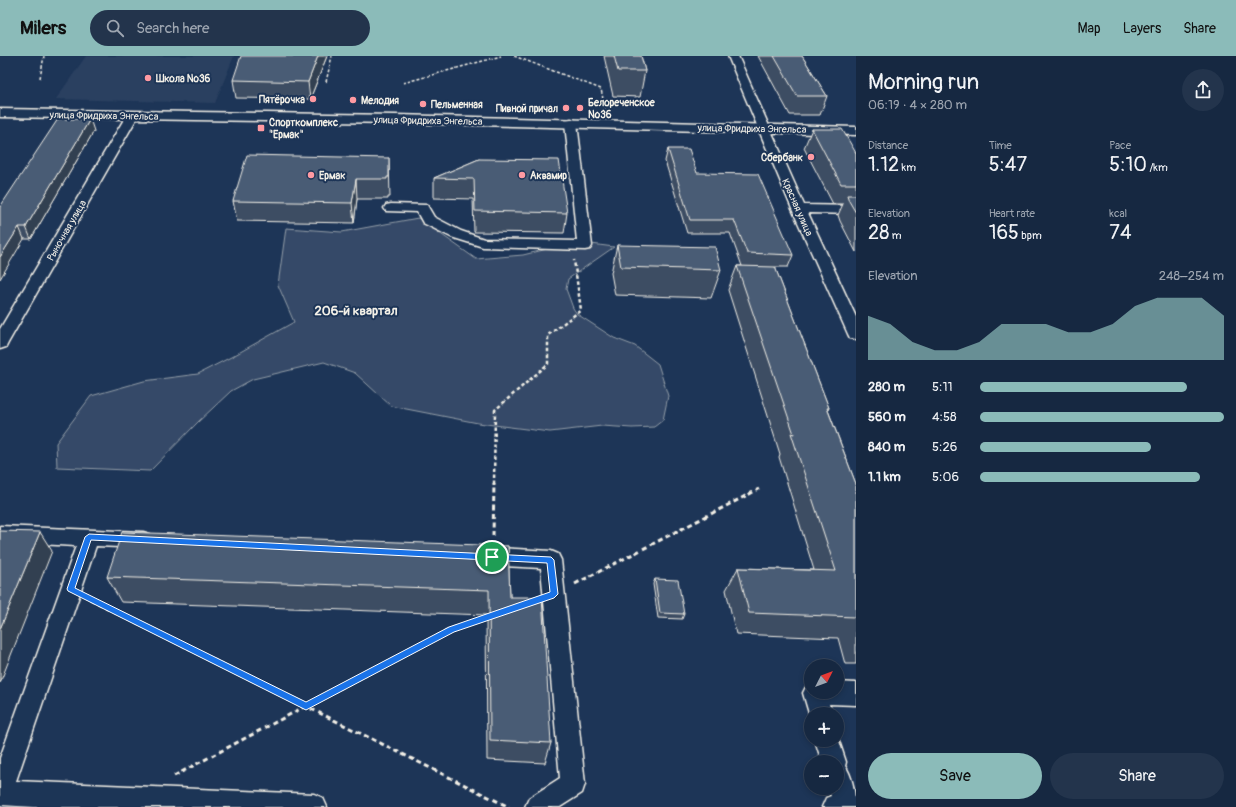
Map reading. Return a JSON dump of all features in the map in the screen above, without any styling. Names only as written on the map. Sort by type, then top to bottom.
[{"type":"street","name":"Красная улица","points":[[733,56],[799,209],[856,334]]},
{"type":"street","name":"улица Фридриха Энгельса","points":[[0,113],[395,119],[856,131]]},
{"type":"street","name":"Рыночная улица","points":[[0,343],[132,116]]},
{"type":"street","points":[[391,208],[422,208],[428,220],[456,234],[483,243],[585,246],[570,123]]},
{"type":"street","points":[[799,209],[856,210]]},
{"type":"street","points":[[0,534],[160,540]]},
{"type":"street","points":[[89,537],[0,793],[314,807]]},
{"type":"street","points":[[468,556],[551,560],[574,784],[538,807]]},
{"type":"street","points":[[818,707],[815,693],[856,694]]},
{"type":"street","points":[[835,807],[845,802],[843,795]]},
{"type":"path","points":[[40,78],[44,56]]},
{"type":"path","points":[[326,82],[332,56]]},
{"type":"path","points":[[403,83],[501,56]]},
{"type":"path","points":[[514,56],[601,89],[605,109]]},
{"type":"path","points":[[492,557],[495,410],[548,364],[548,335],[581,310],[572,246]]},
{"type":"path","points":[[554,594],[759,489]]},
{"type":"path","points":[[70,589],[509,807]]},
{"type":"path","points":[[172,777],[451,629],[496,614]]},
{"type":"shaded area","name":"Школа №36","points":[[86,56],[234,56],[215,103],[56,99]]},
{"type":"shaded area","points":[[418,218],[476,259],[523,255],[576,242],[614,247],[568,279],[566,289],[573,308],[577,314],[614,338],[635,346],[658,364],[668,396],[663,420],[654,427],[632,428],[602,426],[550,432],[478,423],[391,406],[355,373],[324,362],[253,379],[231,391],[150,471],[57,467],[56,443],[91,396],[144,381],[198,374],[294,322],[278,285],[286,228],[342,232]]},
{"type":"building","points":[[241,56],[318,56],[308,82],[233,80]]},
{"type":"building","points":[[614,56],[641,56],[645,71],[618,71]]},
{"type":"building","points":[[774,56],[802,56],[827,96],[797,96]]},
{"type":"building","points":[[58,119],[90,119],[26,227],[19,227],[0,257],[0,207]]},
{"type":"building","points":[[812,129],[842,129],[856,153],[856,184],[841,184]]},
{"type":"building","points":[[668,149],[689,149],[697,173],[758,174],[793,255],[747,253],[734,220],[690,220]]},
{"type":"building","points":[[247,155],[389,158],[389,177],[387,177],[387,179],[356,179],[352,203],[233,201]]},
{"type":"building","points":[[479,159],[559,160],[567,213],[475,211],[474,179],[434,178]]},
{"type":"building","points":[[847,195],[856,195],[856,213],[849,201]]},
{"type":"building","points":[[617,245],[715,247],[721,270],[621,267]]},
{"type":"building","points":[[737,266],[775,267],[829,408],[827,408],[856,484],[856,621],[855,617],[749,613],[738,568],[836,571],[791,433],[794,434]]},
{"type":"building","points":[[0,531],[40,532],[0,629]]},
{"type":"building","points":[[122,532],[508,546],[510,597],[542,597],[551,743],[490,740],[489,590],[107,577]]},
{"type":"building","points":[[655,579],[678,580],[684,614],[660,613]]},
{"type":"place","name":"Школа №36","points":[[148,78]]},
{"type":"place","name":"Пятёрочка","points":[[313,99]]},
{"type":"place","name":"Мелодия","points":[[353,100]]},
{"type":"place","name":"Пельменная","points":[[423,104]]},
{"type":"place","name":"Пивной причал","points":[[566,108]]},
{"type":"place","name":"Белореченское №36","points":[[580,108]]},
{"type":"place","name":"Спорткомплекс \"Ермак\"","points":[[261,128]]},
{"type":"place","name":"Сбербанк","points":[[811,157]]},
{"type":"place","name":"Ермак","points":[[311,175]]},
{"type":"place","name":"Аквамир","points":[[522,175]]},
{"type":"district","name":"206-й квартал","points":[[356,310]]},
{"type":"route","points":[[89,537],[492,557],[551,560],[554,594],[451,629],[306,706],[70,589],[89,537]]}]
